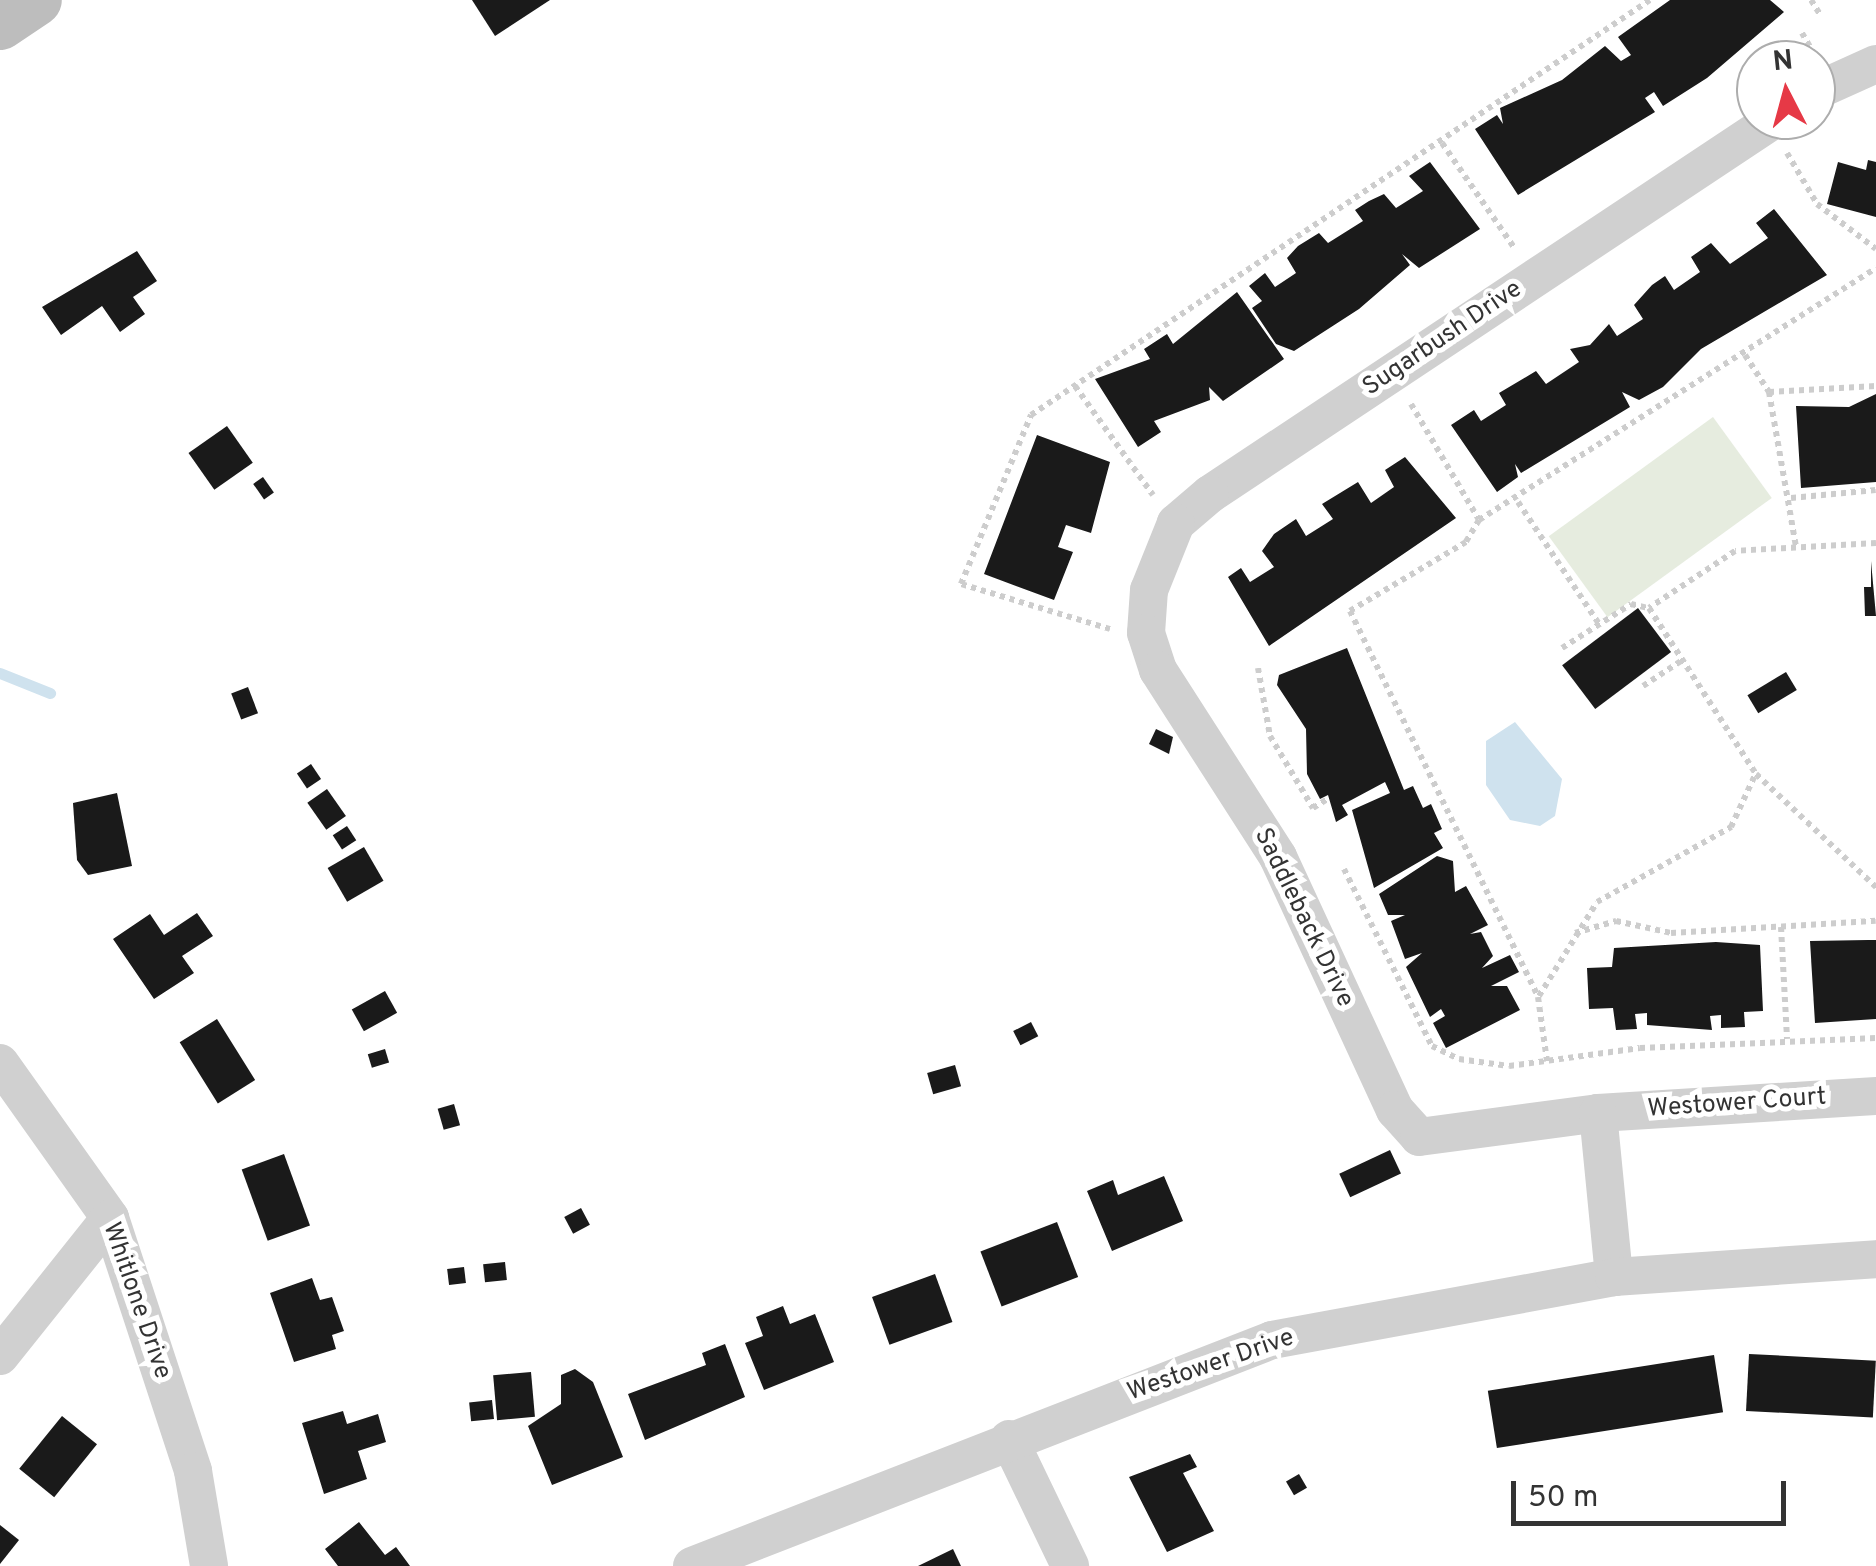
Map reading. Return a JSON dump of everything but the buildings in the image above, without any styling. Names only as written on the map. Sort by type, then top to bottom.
[{"type":"street","points":[[0,24],[36,0]]},
{"type":"street","points":[[1836,82],[1876,64]]},
{"type":"street","name":"Sugarbush Drive","points":[[1149,590],[1176,523],[1210,494],[1743,140]]},
{"type":"street","name":"Saddleback Drive","points":[[1149,590],[1146,634],[1158,670],[1278,857],[1395,1110],[1419,1137]]},
{"type":"street","name":"Whitlone Drive","points":[[0,1063],[110,1218],[193,1471],[209,1566]]},
{"type":"street","name":"Westower Court","points":[[1419,1137],[1598,1113],[1876,1096]]},
{"type":"street","points":[[1598,1113],[1614,1276]]},
{"type":"street","points":[[0,1356],[110,1218]]},
{"type":"street","name":"Westower Drive","points":[[692,1566],[1009,1439],[1272,1340],[1614,1276],[1876,1260]]},
{"type":"street","points":[[1009,1439],[1070,1566]]},
{"type":"path","points":[[1083,626],[962,584],[1031,415],[1650,0]]},
{"type":"path","points":[[1811,0],[1821,16]]},
{"type":"path","points":[[1442,142],[1508,239]]},
{"type":"path","points":[[1798,169],[1816,204],[1876,249]]},
{"type":"path","points":[[1547,1061],[1538,997],[1350,611],[1466,542],[1479,520],[1518,502],[1876,268]]},
{"type":"path","points":[[1745,355],[1770,392],[1792,498],[1796,547]]},
{"type":"path","points":[[1075,386],[1140,479]]},
{"type":"path","points":[[1770,392],[1876,386]]},
{"type":"path","points":[[1422,420],[1479,520]]},
{"type":"path","points":[[1792,498],[1876,490]]},
{"type":"path","points":[[1518,502],[1600,624]]},
{"type":"path","points":[[1649,608],[1734,551],[1876,543]]},
{"type":"path","points":[[1562,648],[1631,604],[1649,608],[1756,774],[1876,887]]},
{"type":"path","points":[[1643,686],[1682,661]]},
{"type":"path","points":[[1258,668],[1270,736],[1312,808],[1329,798]]},
{"type":"path","points":[[1538,997],[1574,933],[1597,902],[1731,826],[1756,774]]},
{"type":"path","points":[[1344,868],[1432,1046],[1480,1065],[1788,1040],[1876,1038]]},
{"type":"path","points":[[1574,933],[1616,921],[1671,933],[1876,922]]},
{"type":"path","points":[[1781,927],[1788,1040]]},
{"type":"shaded area","points":[[1713,417],[1772,498],[1608,617],[1549,536]]},
{"type":"water","points":[[1515,722],[1562,779],[1555,816],[1540,826],[1510,820],[1486,785],[1486,741]]},
{"type":"waterway","points":[[0,673],[50,693]]}]
